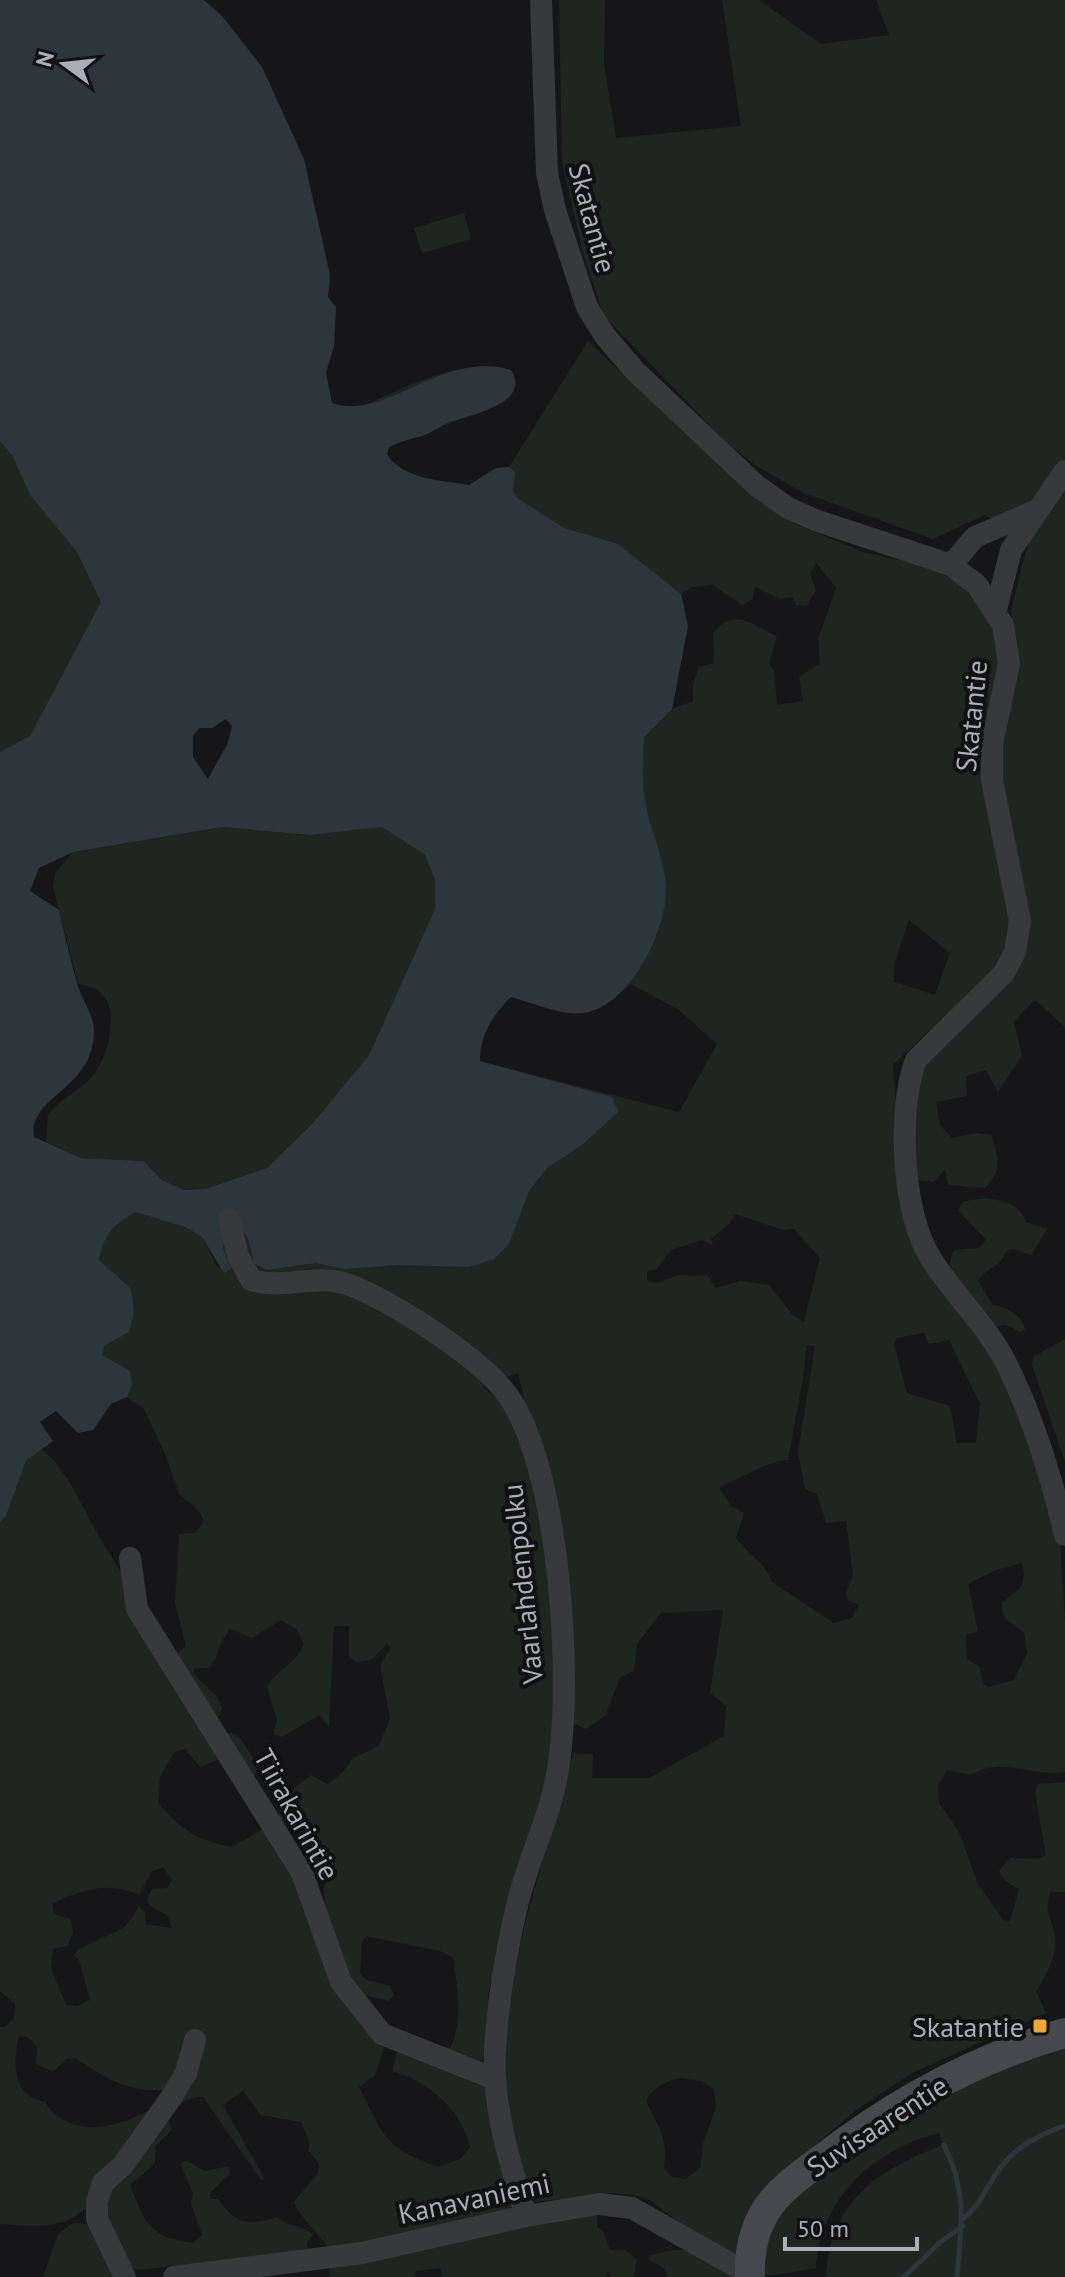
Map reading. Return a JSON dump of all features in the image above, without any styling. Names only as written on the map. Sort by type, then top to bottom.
[{"type":"street","name":"Skatantie","points":[[541,0],[543,137],[547,173],[555,210],[594,322],[635,371],[757,486],[788,508],[951,565],[977,585],[996,610],[1007,640],[1009,664],[992,744],[992,780],[1020,921],[1015,952],[1004,973],[916,1060],[909,1079],[905,1109],[907,1162],[915,1229],[934,1264],[977,1318],[1004,1361],[1040,1446],[1065,1535]]},
{"type":"street","points":[[996,610],[1011,550],[1065,471]]},
{"type":"street","points":[[951,565],[975,537],[1035,511]]},
{"type":"street","name":"Vaarlahdenpolku","points":[[229,1219],[238,1256],[251,1280],[289,1283],[315,1278],[347,1285],[414,1319],[484,1371],[509,1397],[540,1469],[561,1613],[564,1718],[550,1807],[518,1900],[507,1952],[499,2004],[495,2079],[512,2171],[526,2216]]},
{"type":"street","name":"Tiirakarintie","points":[[130,1558],[137,1609],[302,1873],[341,1982],[382,2034],[495,2079]]},
{"type":"street","name":"Suvisaarentie","points":[[750,2276],[754,2237],[764,2213],[798,2177],[916,2094],[1005,2052],[1065,2033]]},
{"type":"street","points":[[125,2277],[97,2219],[97,2201],[103,2183],[131,2155],[171,2098],[186,2073],[195,2040]]},
{"type":"street","name":"Kanavaniemi","points":[[186,2276],[362,2253],[526,2216],[618,2204],[654,2219],[750,2276]]},
{"type":"shaded area","points":[[0,0],[204,0],[222,16],[262,67],[304,159],[330,275],[328,297],[336,307],[334,346],[326,373],[332,403],[352,406],[373,403],[462,369],[486,366],[511,370],[515,382],[513,392],[505,400],[389,447],[387,454],[393,462],[412,474],[469,485],[496,468],[509,467],[515,472],[513,491],[517,498],[564,528],[618,544],[681,594],[688,626],[672,709],[644,737],[644,797],[666,888],[660,924],[644,962],[619,994],[589,1012],[570,1013],[511,997],[489,1026],[482,1042],[480,1061],[612,1097],[618,1112],[582,1145],[547,1168],[529,1191],[509,1244],[494,1259],[469,1267],[398,1265],[344,1269],[315,1263],[267,1270],[254,1263],[248,1238],[241,1230],[225,1236],[223,1248],[231,1269],[224,1273],[202,1237],[185,1227],[135,1212],[115,1226],[107,1237],[99,1260],[131,1289],[134,1312],[129,1332],[104,1346],[102,1355],[130,1371],[132,1385],[127,1397],[111,1404],[93,1430],[78,1433],[56,1411],[40,1422],[53,1441],[26,1461],[6,1516],[0,1522],[0,752],[30,736],[101,602],[77,552],[30,495],[12,455],[0,441]],"holes":[[[226,719],[232,726],[228,743],[208,779],[193,757],[193,736],[199,728],[212,728]],[[222,827],[310,835],[382,827],[425,855],[435,880],[435,909],[369,1055],[313,1123],[267,1168],[205,1189],[184,1190],[162,1180],[144,1161],[81,1158],[34,1137],[35,1123],[41,1111],[84,1066],[91,1050],[94,1030],[76,979],[59,910],[30,891],[39,868],[73,852]]]},
{"type":"shaded area","points":[[559,0],[605,0],[604,64],[616,138],[741,126],[722,0],[759,0],[821,44],[889,35],[876,0],[1065,0],[1065,1027],[1035,1000],[1014,1022],[1022,1055],[998,1092],[986,1070],[966,1076],[967,1096],[936,1102],[940,1125],[952,1138],[976,1133],[991,1135],[998,1163],[995,1175],[985,1188],[948,1185],[945,1170],[934,1182],[917,1180],[914,1137],[919,1077],[933,1054],[1017,972],[1024,946],[1003,794],[1002,748],[1017,673],[1011,610],[1028,543],[985,515],[933,539],[804,493],[755,465],[726,442],[604,316],[583,253],[562,162]]},
{"type":"shaded area","points":[[464,213],[471,239],[422,253],[414,228]]},
{"type":"shaded area","points":[[588,341],[746,491],[795,524],[863,552],[946,570],[982,601],[1002,656],[983,742],[1012,923],[1008,947],[997,967],[893,1065],[903,1204],[974,1319],[1013,1395],[1060,1540],[1065,1622],[1065,1772],[994,1767],[971,1775],[947,1770],[938,1785],[939,1803],[959,1832],[978,1884],[1003,1920],[1010,1921],[1019,1889],[1005,1881],[999,1871],[1010,1858],[1039,1859],[1046,1855],[1035,1793],[1038,1784],[1065,1782],[1065,1892],[1050,1892],[1048,1911],[1055,1936],[1055,1950],[1036,1991],[1046,2013],[910,2074],[854,2112],[795,2162],[736,2256],[703,2242],[650,2200],[634,2195],[610,2193],[536,2202],[531,2198],[505,2107],[502,2080],[504,2038],[518,1955],[573,1753],[593,1754],[592,1778],[649,1778],[724,1736],[726,1706],[710,1693],[723,1610],[661,1613],[637,1644],[634,1671],[620,1678],[605,1716],[586,1729],[573,1724],[529,1419],[518,1373],[482,1386],[504,1404],[529,1455],[555,1606],[552,1764],[510,1899],[488,1996],[490,2048],[483,2060],[470,2064],[429,2043],[450,2048],[454,2038],[458,2003],[453,1957],[440,1951],[366,1936],[362,1942],[360,1973],[367,1980],[390,1986],[394,1995],[388,2001],[360,1994],[325,1928],[324,1882],[310,1853],[278,1815],[288,1793],[311,1775],[327,1784],[342,1773],[353,1758],[379,1746],[390,1718],[380,1665],[391,1648],[387,1644],[371,1660],[356,1662],[349,1657],[349,1626],[334,1626],[329,1727],[319,1715],[282,1737],[273,1734],[277,1720],[267,1686],[295,1658],[304,1644],[296,1629],[281,1620],[252,1638],[230,1629],[209,1668],[195,1668],[193,1673],[218,1698],[222,1709],[219,1716],[212,1717],[173,1657],[186,1646],[175,1602],[179,1534],[195,1533],[204,1522],[200,1512],[179,1494],[166,1456],[144,1409],[127,1397],[111,1404],[102,1414],[63,1241],[135,1212],[185,1227],[202,1237],[218,1268],[228,1258],[223,1248],[225,1236],[425,1047],[679,1112],[717,1044],[679,1010],[631,984],[599,1005],[574,1012],[511,997],[453,903],[401,496],[356,409],[412,384],[451,371],[471,367],[511,370],[514,383],[502,403],[389,447],[387,454],[402,469],[413,474],[470,485],[496,468],[509,467]],"holes":[[[816,563],[836,588],[818,639],[820,664],[799,676],[803,701],[777,705],[774,670],[769,664],[777,636],[736,619],[721,625],[713,633],[714,663],[699,667],[693,684],[693,701],[672,709],[688,626],[681,594],[692,587],[713,585],[742,605],[752,600],[755,587],[780,599],[793,597],[796,605],[807,606],[816,590],[810,573]],[[909,920],[950,953],[935,995],[894,982],[894,964]],[[735,1214],[783,1230],[794,1229],[820,1258],[804,1322],[792,1314],[769,1285],[740,1281],[716,1288],[708,1276],[680,1275],[656,1283],[647,1280],[647,1272],[657,1269],[671,1250],[702,1240],[713,1245],[711,1239],[730,1223]],[[924,1333],[929,1344],[949,1340],[980,1404],[976,1443],[957,1443],[950,1406],[907,1393],[894,1344],[897,1338]],[[806,1345],[815,1346],[798,1452],[805,1489],[817,1494],[826,1523],[846,1521],[853,1576],[846,1592],[848,1601],[859,1604],[852,1618],[834,1623],[772,1582],[766,1570],[736,1538],[744,1513],[731,1506],[719,1487],[764,1466],[788,1460]],[[1022,1563],[1024,1577],[1021,1587],[1002,1602],[1005,1617],[1024,1632],[1027,1653],[1014,1680],[988,1687],[983,1683],[979,1666],[967,1659],[966,1635],[978,1631],[968,1584],[996,1570]],[[682,2078],[701,2081],[714,2089],[716,2107],[703,2144],[700,2168],[685,2179],[670,2176],[664,2168],[663,2140],[646,2101],[657,2088]]]},
{"type":"shaded area","points":[[0,399],[178,553],[0,775]]},
{"type":"shaded area","points":[[222,827],[310,835],[382,827],[425,855],[435,880],[435,909],[369,1055],[313,1123],[267,1169],[205,1189],[184,1190],[162,1180],[144,1161],[81,1158],[46,1142],[48,1114],[98,1069],[107,1048],[111,1023],[107,1001],[101,993],[78,983],[53,887],[55,873],[73,852]]},
{"type":"shaded area","points":[[986,1198],[1010,1204],[1026,1222],[1047,1229],[1031,1255],[1014,1249],[1006,1251],[1001,1261],[978,1281],[992,1304],[1008,1310],[1021,1320],[1025,1330],[1020,1332],[1006,1325],[995,1327],[963,1291],[952,1270],[954,1250],[979,1248],[986,1240],[958,1210],[964,1201]]},
{"type":"shaded area","points":[[1065,1339],[1065,1462],[1032,1365],[1033,1357]]},
{"type":"shaded area","points":[[42,1449],[67,1479],[147,1618],[220,1759],[200,1767],[185,1749],[174,1752],[160,1777],[158,1802],[190,1832],[232,1847],[266,1827],[295,1870],[350,2008],[384,2048],[375,2075],[359,2087],[380,2129],[395,2146],[438,2167],[460,2159],[470,2147],[459,2121],[442,2099],[419,2082],[392,2071],[397,2052],[487,2083],[516,2210],[329,2249],[294,2202],[318,2173],[319,2164],[308,2150],[310,2143],[301,2122],[261,2115],[243,2091],[223,2105],[265,2179],[261,2180],[203,2097],[197,2097],[182,2102],[168,2118],[172,2130],[155,2146],[155,2164],[130,2185],[135,2198],[145,2219],[158,2232],[193,2243],[202,2235],[191,2203],[193,2193],[180,2164],[186,2160],[205,2171],[229,2166],[230,2174],[210,2193],[211,2199],[218,2199],[231,2214],[243,2221],[258,2222],[277,2217],[309,2231],[313,2234],[307,2243],[308,2252],[137,2270],[123,2262],[91,2202],[71,2219],[60,2223],[37,2226],[0,2224],[0,2027],[5,2027],[14,2018],[15,2004],[0,1991],[0,1522],[6,1516],[26,1461]],"holes":[[[163,1867],[172,1880],[167,1888],[151,1889],[147,1900],[149,1905],[167,1915],[172,1928],[146,1924],[145,1912],[139,1907],[125,1927],[77,1950],[74,1956],[79,1960],[90,2000],[77,2006],[66,2005],[51,1968],[53,1949],[67,1946],[73,1933],[71,1919],[54,1914],[52,1904],[95,1889],[117,1888],[139,1895],[152,1871]],[[19,2036],[29,2038],[37,2047],[36,2064],[53,2072],[66,2059],[75,2058],[128,2086],[165,2090],[155,2115],[148,2111],[117,2124],[95,2127],[64,2120],[46,2102],[35,2099],[20,2086],[16,2067]]]},
{"type":"shaded area","points":[[232,1733],[241,1739],[258,1766],[252,1781],[222,1734]]},
{"type":"shaded area","points":[[1065,2044],[1065,2277],[826,2277],[829,2251],[847,2209],[878,2178],[943,2145],[939,2133],[892,2152],[854,2181],[839,2199],[828,2220],[816,2268],[770,2276],[758,2273],[766,2235],[788,2199],[921,2102]]},
{"type":"shaded area","points":[[598,2212],[597,2227],[603,2231],[610,2250],[624,2249],[637,2260],[634,2277],[612,2277],[608,2272],[605,2277],[442,2277],[440,2268],[416,2271],[415,2277],[330,2277],[329,2264]]},
{"type":"shaded area","points":[[73,2223],[86,2224],[99,2238],[121,2277],[43,2277],[58,2234]]},
{"type":"shaded area","points":[[686,2250],[731,2277],[668,2277],[664,2268],[648,2260],[651,2255]]},
{"type":"waterway","points":[[963,2219],[975,2208],[1001,2167],[1014,2153],[1037,2137],[1064,2126]]},
{"type":"waterway","points":[[944,2145],[960,2194],[957,2277]]},
{"type":"waterway","points":[[904,2277],[939,2243],[963,2226]]},
{"type":"place","name":"Skatantie","points":[[1040,2026]]}]
